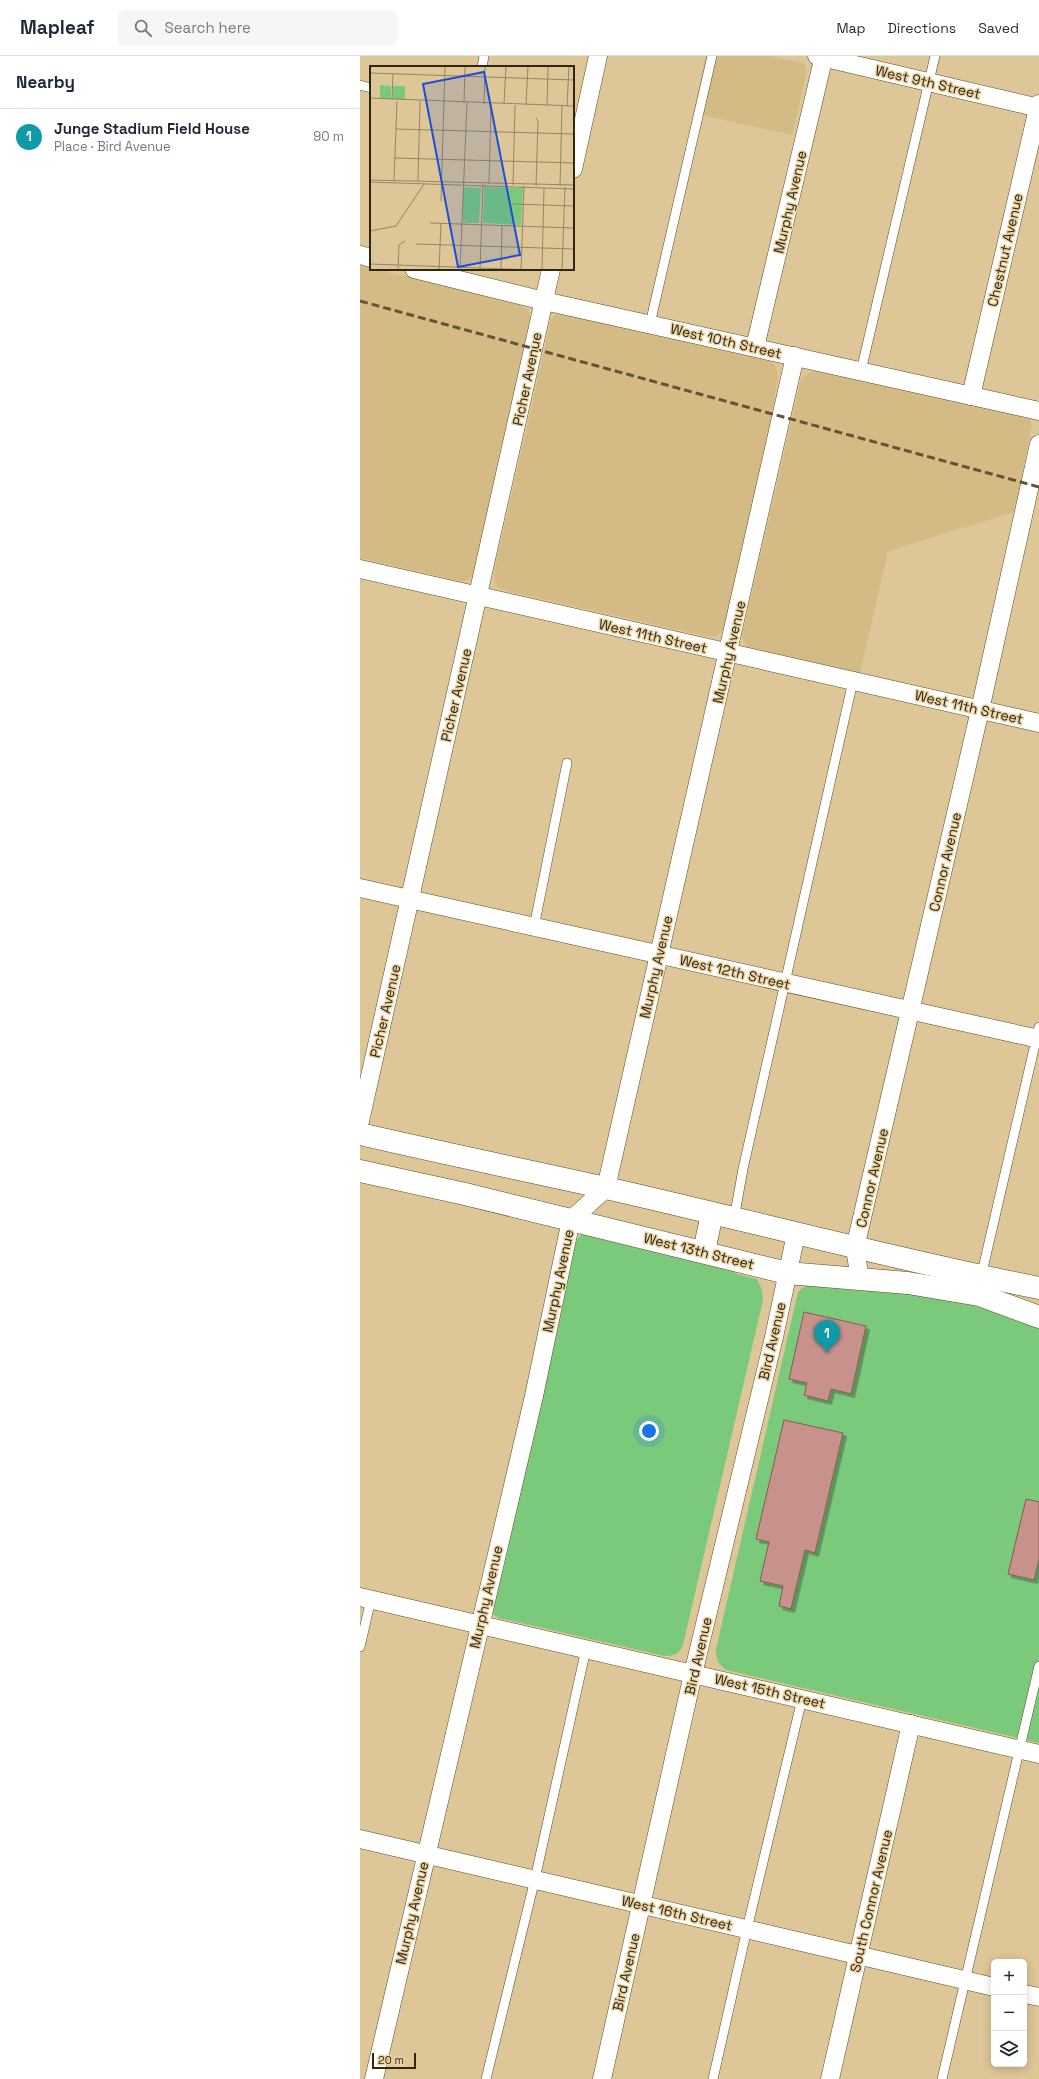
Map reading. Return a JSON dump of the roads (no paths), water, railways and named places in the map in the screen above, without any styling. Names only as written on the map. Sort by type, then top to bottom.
[{"type":"street","points":[[574,164],[598,56]]},
{"type":"street","name":"West 9th Street","points":[[821,57],[1039,106]]},
{"type":"street","name":"Murphy Avenue","points":[[755,347],[821,57]]},
{"type":"street","name":"Chestnut Avenue","points":[[971,396],[1039,106]]},
{"type":"street","points":[[360,255],[370,258]]},
{"type":"street","name":"Picher Avenue","points":[[360,1121],[479,596],[551,270]]},
{"type":"street","name":"West 10th Street","points":[[433,271],[544,301],[1039,411]]},
{"type":"street","name":"Murphy Avenue","points":[[374,2079],[532,1400],[571,1220],[606,1188],[795,356]]},
{"type":"street","name":"Connor Avenue","points":[[860,1280],[855,1248],[980,710],[1034,488],[1039,444]]},
{"type":"street","name":"West 11th Street","points":[[360,569],[1039,723]]},
{"type":"street","name":"West 12th Street","points":[[360,888],[785,983],[910,1010],[1038,1035]]},
{"type":"street","points":[[360,1134],[476,1161],[606,1188],[855,1248],[1039,1288]]},
{"type":"street","points":[[465,1194],[476,1161]]},
{"type":"street","name":"West 13th Street","points":[[360,1171],[465,1194],[704,1251],[787,1273],[908,1283],[979,1295],[1039,1318]]},
{"type":"street","points":[[704,1251],[712,1214]]},
{"type":"street","name":"Bird Avenue","points":[[602,2079],[693,1674],[796,1234]]},
{"type":"street","name":"West 15th Street","points":[[366,1598],[1039,1754]]},
{"type":"street","name":"South Connor Avenue","points":[[830,2079],[911,1724]]},
{"type":"street","name":"West 16th Street","points":[[360,1839],[991,1986]]},
{"type":"street","points":[[1027,1995],[1039,1997]]},
{"type":"lane","points":[[482,66],[484,56]]},
{"type":"lane","points":[[650,324],[712,56]]},
{"type":"lane","points":[[861,371],[935,56]]},
{"type":"lane","points":[[360,85],[370,88]]},
{"type":"lane","points":[[734,1219],[743,1169],[853,682]]},
{"type":"lane","points":[[534,927],[567,763]]},
{"type":"lane","points":[[981,1276],[1038,1035]]},
{"type":"lane","points":[[360,1647],[366,1598]]},
{"type":"lane","points":[[486,2079],[535,1880],[586,1649]]},
{"type":"lane","points":[[942,2079],[1039,1666]]},
{"type":"lane","points":[[713,2079],[802,1699]]},
{"type":"railway","points":[[360,301],[1039,487]]},
{"type":"place","name":"Junge Stadium Field House","points":[[827,1353]]}]
